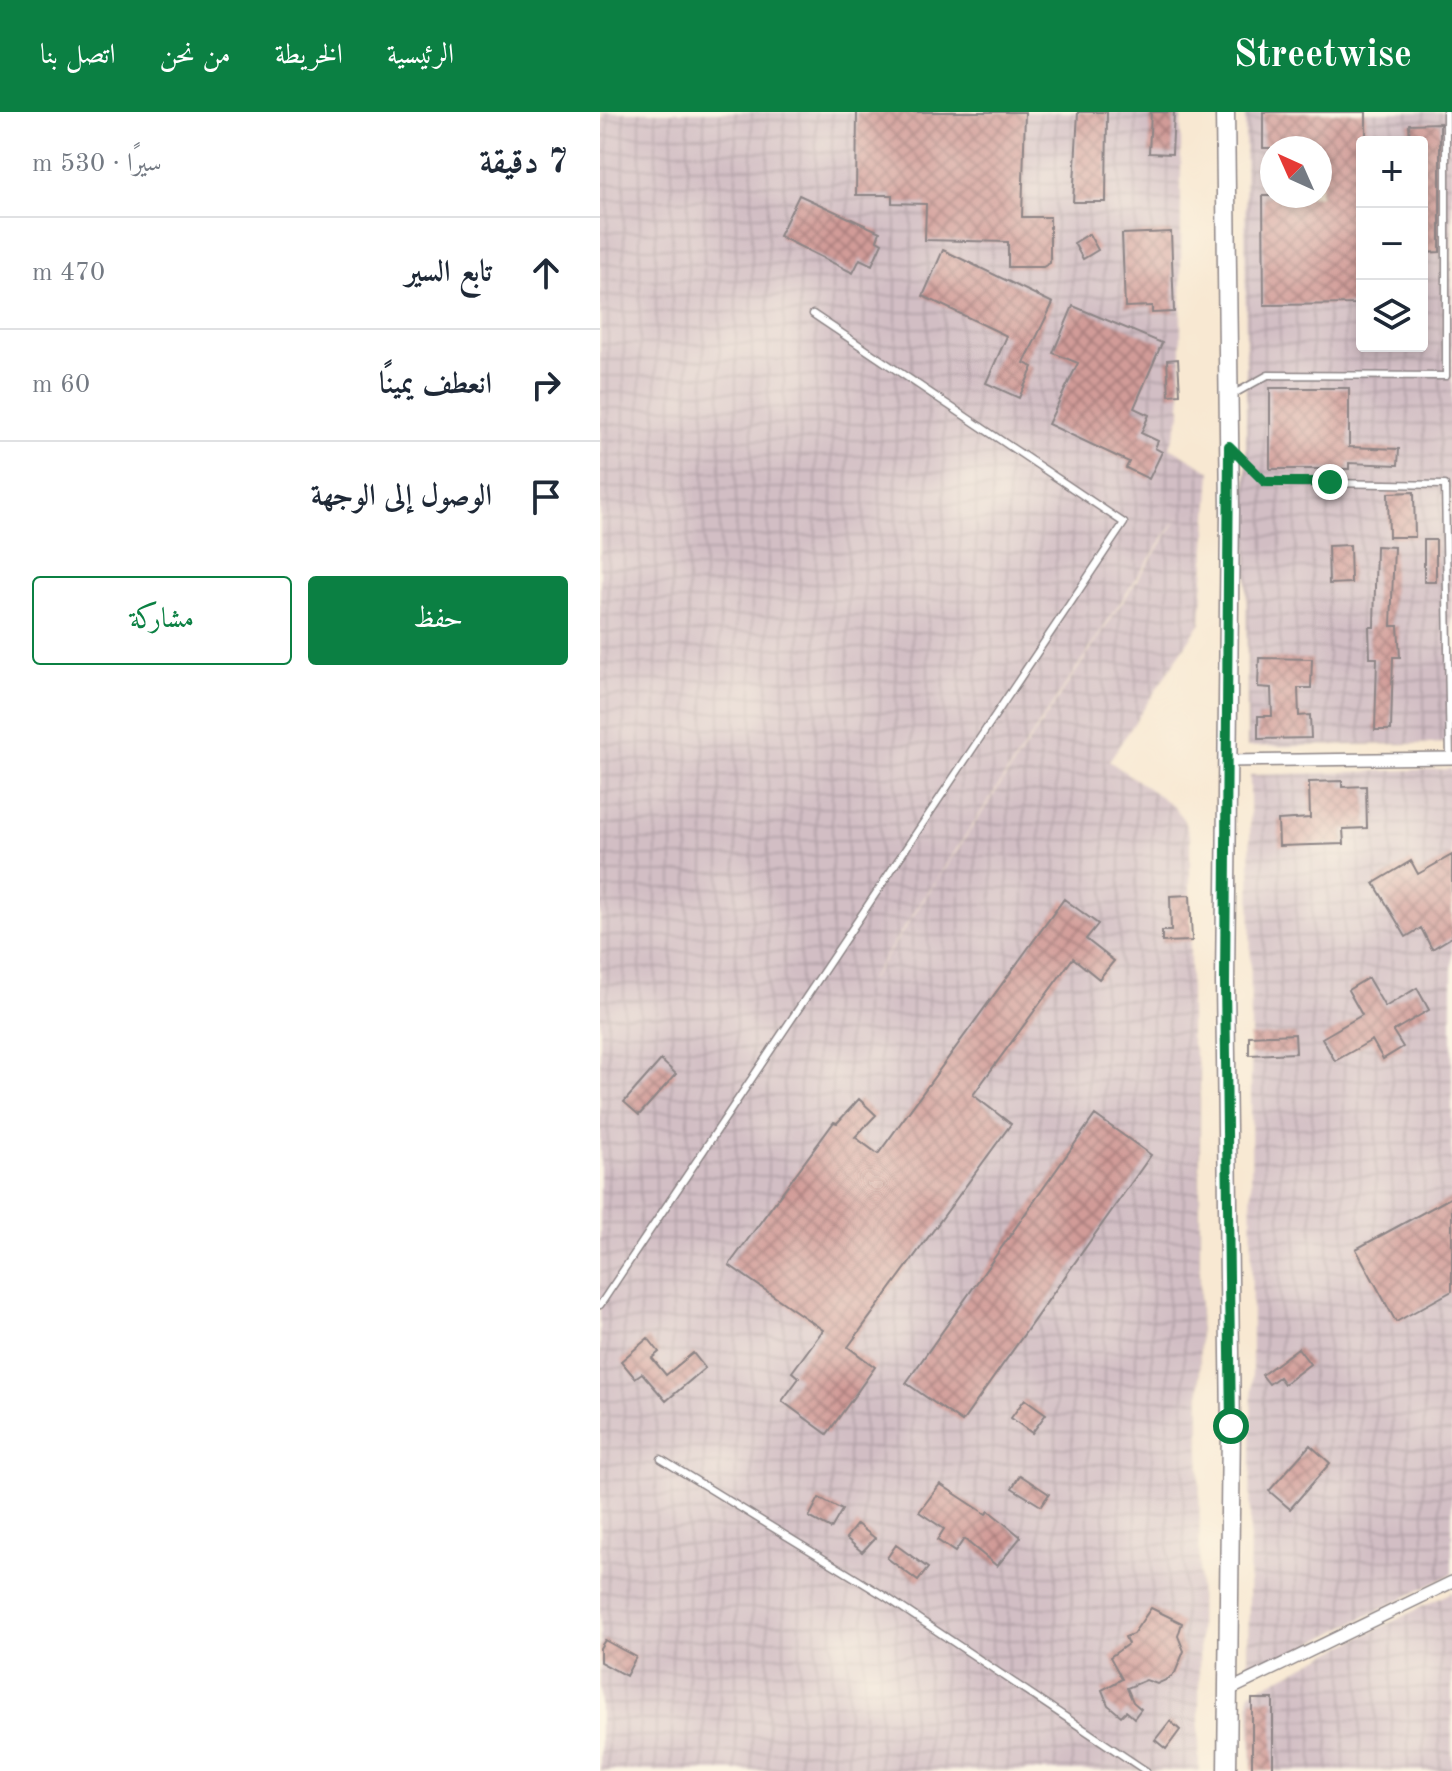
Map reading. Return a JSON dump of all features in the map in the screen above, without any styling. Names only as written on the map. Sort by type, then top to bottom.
[{"type":"main road","points":[[1225,112],[1229,446],[1225,983],[1231,1426],[1227,1771]]},
{"type":"street","points":[[1227,761],[1451,758]]},
{"type":"street","points":[[1227,1691],[1452,1582]]},
{"type":"lane","points":[[1228,396],[1268,375],[1446,376],[1446,112]]},
{"type":"lane","points":[[600,1305],[1124,523],[813,314]]},
{"type":"lane","points":[[1229,446],[1265,482],[1445,485],[1451,758]]},
{"type":"lane","points":[[661,1459],[886,1597],[1146,1771]]},
{"type":"shaded area","points":[[603,112],[1181,112],[1181,414],[1170,447],[1211,471],[1201,622],[1109,761],[1172,805],[1183,819],[1190,837],[1190,1036],[1200,1072],[1199,1771],[600,1771],[600,146]],"holes":[[[1181,514],[871,979],[1164,537]]]},
{"type":"shaded area","points":[[1245,112],[1452,112],[1452,743],[1247,747]]},
{"type":"shaded area","points":[[1452,769],[1452,1574],[1248,1675],[1252,1370],[1250,775]]},
{"type":"shaded area","points":[[1452,1592],[1452,1771],[1252,1771],[1249,1693]]},
{"type":"building","points":[[857,112],[1025,112],[1022,217],[1050,217],[1050,263],[1043,267],[1008,267],[1008,242],[925,240],[926,204],[892,203],[892,195],[856,195]]},
{"type":"building","points":[[1078,112],[1107,112],[1106,202],[1073,202]]},
{"type":"building","points":[[1151,112],[1174,112],[1172,154],[1149,153]]},
{"type":"building","points":[[1263,112],[1366,112],[1366,136],[1356,136],[1356,304],[1264,305],[1263,208],[1332,208],[1332,136],[1263,136]]},
{"type":"building","points":[[1440,123],[1440,252],[1428,253],[1428,136],[1410,136],[1409,124]]},
{"type":"building","points":[[799,195],[880,232],[877,240],[882,243],[872,265],[860,259],[853,273],[779,236]]},
{"type":"building","points":[[1171,232],[1174,312],[1152,313],[1152,306],[1125,307],[1122,234]]},
{"type":"building","points":[[1089,234],[1098,250],[1083,259],[1074,243]]},
{"type":"building","points":[[943,250],[1053,303],[1024,363],[1033,367],[1019,398],[986,383],[1007,336],[923,296]]},
{"type":"building","points":[[1073,306],[1162,343],[1134,408],[1149,415],[1141,433],[1158,441],[1155,448],[1162,452],[1149,479],[1126,468],[1129,462],[1048,424],[1078,363],[1053,353]]},
{"type":"building","points":[[1178,359],[1180,394],[1169,395],[1167,360]]},
{"type":"building","points":[[1270,388],[1349,388],[1349,447],[1399,449],[1398,465],[1349,463],[1349,469],[1270,469]]},
{"type":"building","points":[[1414,492],[1415,537],[1389,537],[1388,493]]},
{"type":"building","points":[[1424,540],[1436,540],[1436,582],[1424,582]]},
{"type":"building","points":[[1350,545],[1351,583],[1329,584],[1328,546]]},
{"type":"building","points":[[1376,546],[1394,547],[1391,626],[1398,626],[1400,657],[1393,657],[1391,730],[1375,730],[1377,658],[1370,658],[1369,627],[1374,627]]},
{"type":"building","points":[[1259,658],[1312,659],[1311,688],[1298,688],[1299,716],[1310,715],[1311,738],[1258,739],[1258,716],[1272,716],[1271,688],[1258,687]]},
{"type":"building","points":[[1342,781],[1342,787],[1366,786],[1367,828],[1343,829],[1344,844],[1279,846],[1278,820],[1310,818],[1309,782]]},
{"type":"building","points":[[1452,855],[1452,937],[1432,949],[1421,928],[1406,937],[1374,883],[1411,861],[1418,874]]},
{"type":"building","points":[[1190,895],[1192,941],[1162,942],[1162,931],[1171,931],[1170,896]]},
{"type":"building","points":[[1064,899],[1098,924],[1086,939],[1114,961],[1099,979],[1073,958],[973,1095],[1011,1124],[848,1347],[875,1367],[827,1434],[782,1401],[799,1378],[792,1372],[823,1330],[729,1265],[834,1122],[837,1123],[859,1099],[876,1115],[855,1137],[878,1154]]},
{"type":"building","points":[[1368,978],[1385,1007],[1417,988],[1429,1010],[1393,1031],[1403,1047],[1383,1059],[1372,1040],[1335,1061],[1322,1038],[1362,1015],[1348,990]]},
{"type":"building","points":[[1295,1034],[1296,1053],[1249,1055],[1249,1036]]},
{"type":"building","points":[[661,1060],[676,1074],[639,1115],[624,1102]]},
{"type":"building","points":[[1095,1115],[1151,1155],[962,1422],[906,1383]]},
{"type":"building","points":[[1452,1197],[1452,1291],[1396,1322],[1356,1249]]},
{"type":"building","points":[[648,1338],[659,1352],[652,1358],[666,1375],[693,1353],[705,1368],[666,1401],[642,1373],[635,1378],[621,1361]]},
{"type":"building","points":[[1298,1348],[1310,1364],[1284,1384],[1279,1377],[1269,1384],[1262,1375]]},
{"type":"building","points":[[1025,1399],[1046,1414],[1032,1433],[1011,1418]]},
{"type":"building","points":[[1310,1445],[1330,1463],[1290,1509],[1269,1491]]},
{"type":"building","points":[[1020,1475],[1049,1494],[1041,1506],[1012,1488]]},
{"type":"building","points":[[940,1484],[986,1514],[989,1511],[1021,1537],[997,1566],[964,1539],[955,1552],[937,1540],[944,1529],[919,1512]]},
{"type":"building","points":[[819,1498],[842,1510],[831,1529],[809,1517]]},
{"type":"building","points":[[857,1524],[875,1538],[862,1552],[846,1538]]},
{"type":"building","points":[[896,1545],[928,1568],[918,1581],[887,1558]]},
{"type":"building","points":[[1151,1608],[1182,1623],[1178,1636],[1184,1651],[1175,1673],[1168,1679],[1157,1684],[1146,1680],[1127,1688],[1133,1702],[1141,1709],[1134,1718],[1126,1711],[1121,1716],[1108,1705],[1102,1690],[1122,1679],[1110,1657],[1128,1644],[1125,1637],[1133,1634]]},
{"type":"building","points":[[605,1640],[636,1657],[626,1676],[600,1662],[600,1648]]},
{"type":"building","points":[[1252,1699],[1273,1699],[1273,1771],[1252,1771]]},
{"type":"building","points":[[1170,1721],[1180,1730],[1166,1749],[1155,1740]]},
{"type":"route","points":[[1231,1426],[1225,983],[1229,446],[1265,482],[1330,482]]}]
